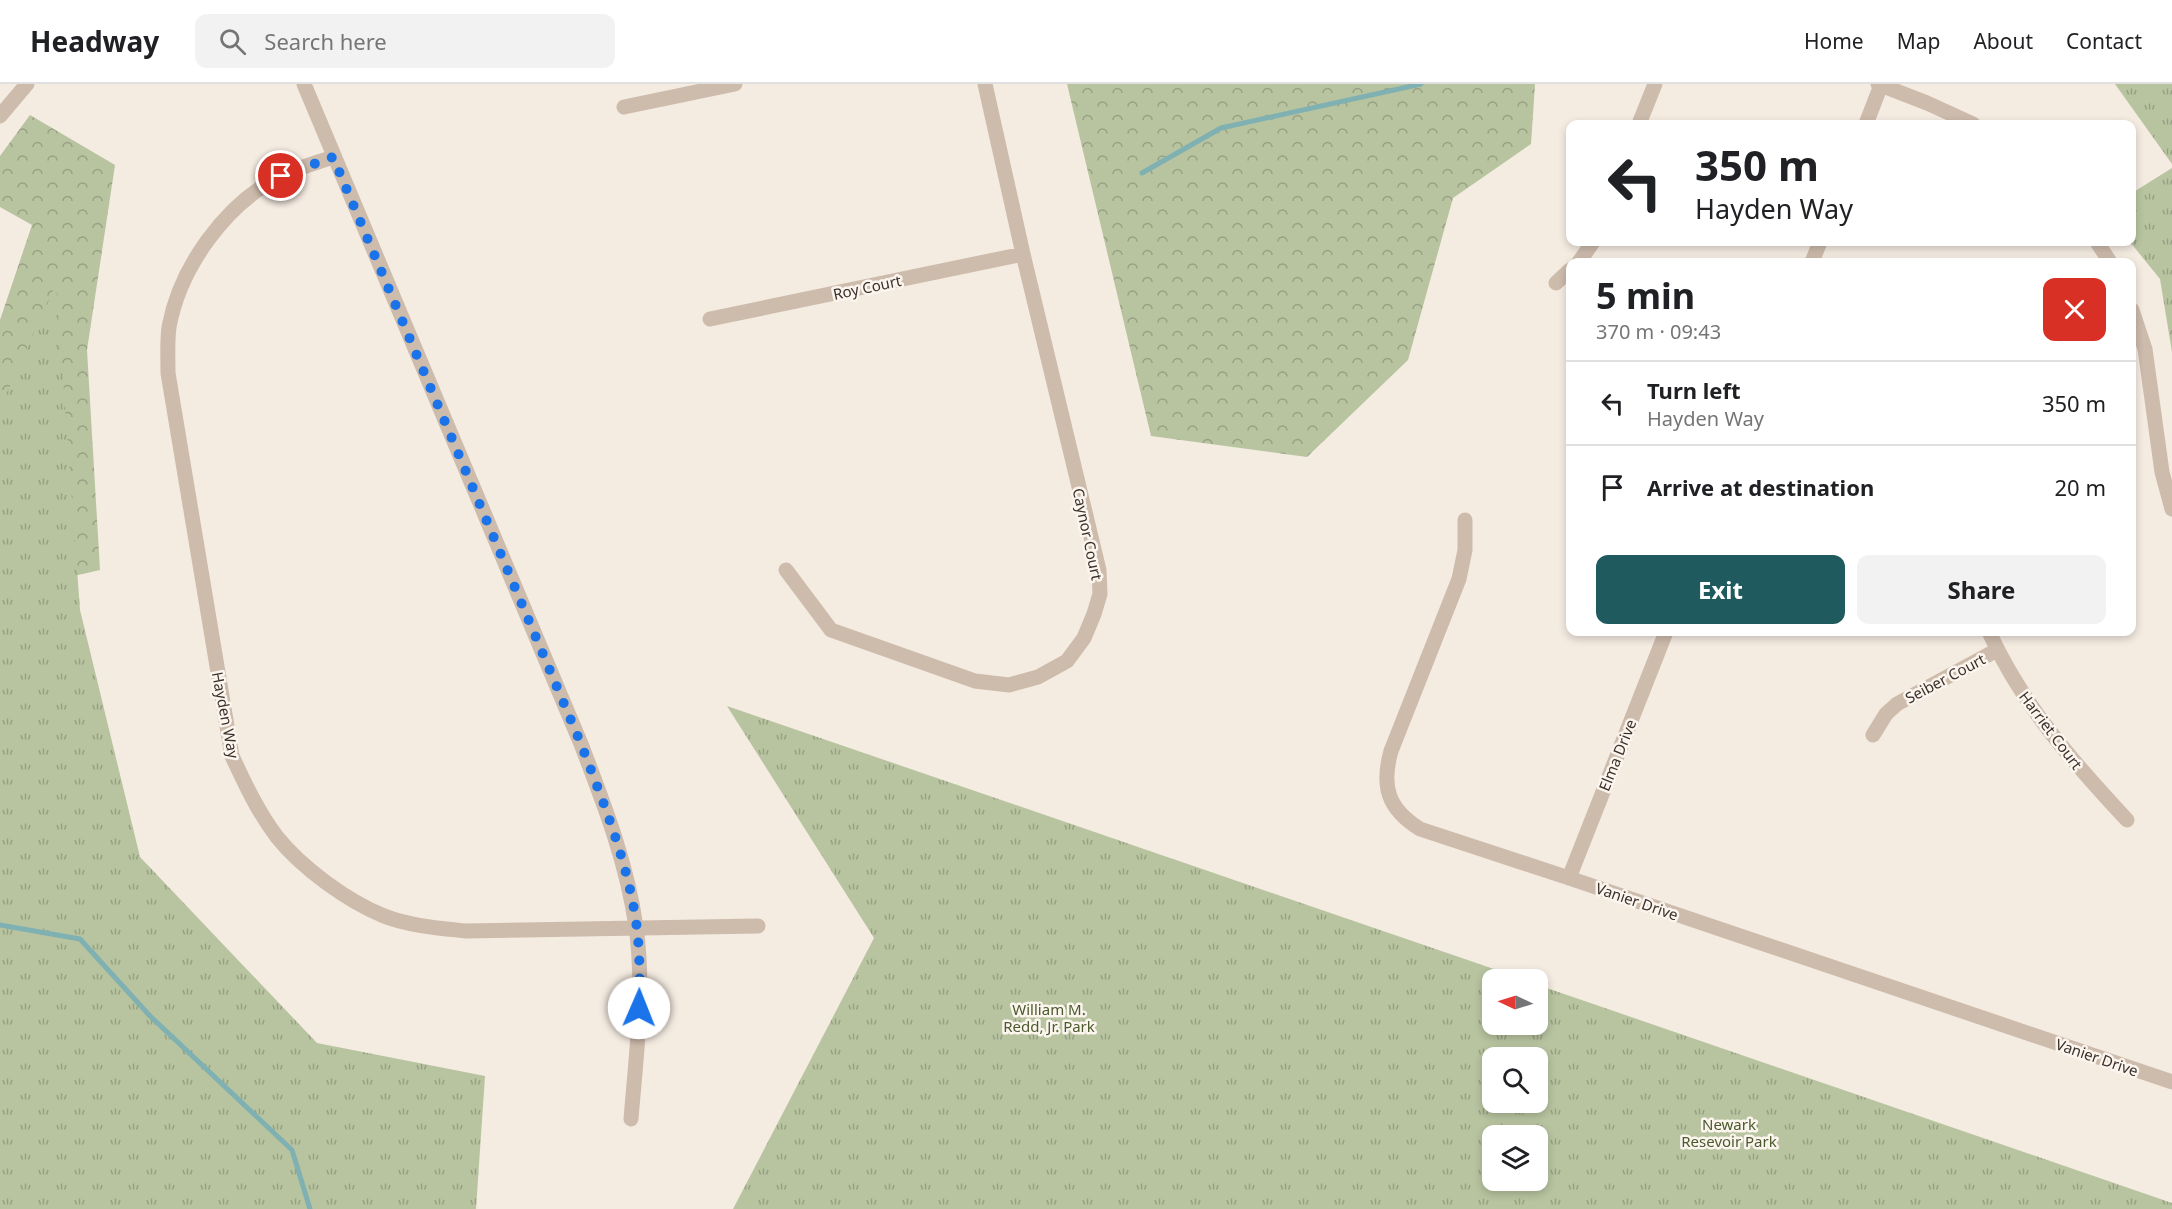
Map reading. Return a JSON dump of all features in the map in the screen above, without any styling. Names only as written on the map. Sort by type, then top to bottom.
[{"type":"street","points":[[0,116],[27,84]]},
{"type":"street","points":[[304,84],[581,744],[620,851],[637,929],[639,1008],[630,1119]]},
{"type":"street","points":[[624,107],[735,84]]},
{"type":"street","name":"Caynor Court","points":[[786,570],[831,630],[975,681],[1009,685],[1038,677],[1067,661],[1084,638],[1094,614],[1100,594],[1099,570],[1023,254],[985,84]]},
{"type":"street","points":[[1641,120],[1655,84]]},
{"type":"street","points":[[1867,120],[1880,85],[1964,120]]},
{"type":"street","name":"Hayden Way","points":[[333,157],[281,176],[247,198],[216,230],[193,261],[178,293],[169,328],[168,373],[232,756],[253,801],[278,838],[314,872],[342,894],[385,916],[426,926],[466,931],[758,926]]},
{"type":"street","name":"Roy Court","points":[[710,319],[1023,254]]},
{"type":"street","points":[[1556,283],[1566,274]]},
{"type":"street","points":[[2136,322],[2145,349],[2162,472],[2172,509]]},
{"type":"street","name":"Vanier Drive","points":[[1465,520],[1464,562],[1459,579],[1389,759],[1386,782],[1390,797],[1397,811],[1406,821],[1420,829],[2172,1082]]},
{"type":"street","name":"Elma Drive","points":[[1569,878],[1664,636]]},
{"type":"street","name":"Harriet Court","points":[[1991,636],[2025,697],[2067,755],[2127,820]]},
{"type":"street","name":"Seiber Court","points":[[1873,735],[1886,714],[1897,705],[1997,650]]},
{"type":"green space","points":[[1067,84],[1535,84],[1531,144],[1453,198],[1408,360],[1307,457],[1151,436]]},
{"type":"green space","points":[[2115,84],[2172,84],[2172,164]]},
{"type":"green space","points":[[30,115],[115,165],[87,350],[100,570],[35,585],[0,675],[0,320],[32,225],[0,207],[0,156]]},
{"type":"green space","points":[[2172,168],[2172,352],[2160,279],[2133,246],[2136,246],[2136,190]]},
{"type":"green space","points":[[56,283],[80,610],[140,857],[317,1043],[485,1076],[476,1209],[0,1209],[0,408]]},
{"type":"green space","name":"William M. Redd, Jr. Park","points":[[727,706],[1494,969],[1482,969],[1482,1035],[1548,1035],[1548,988],[2172,1203],[2172,1209],[733,1209],[874,938]]},
{"type":"waterway","points":[[1142,173],[1221,128],[1421,84]]},
{"type":"waterway","points":[[0,925],[80,939],[150,1016],[292,1150],[310,1209]]},
{"type":"route","points":[[281,176],[333,157],[581,744],[606,809],[620,851],[637,929],[640,975],[639,1008]]},
{"type":"park label","name":"Newark Resevoir Park","points":[[1729,1132]]}]
